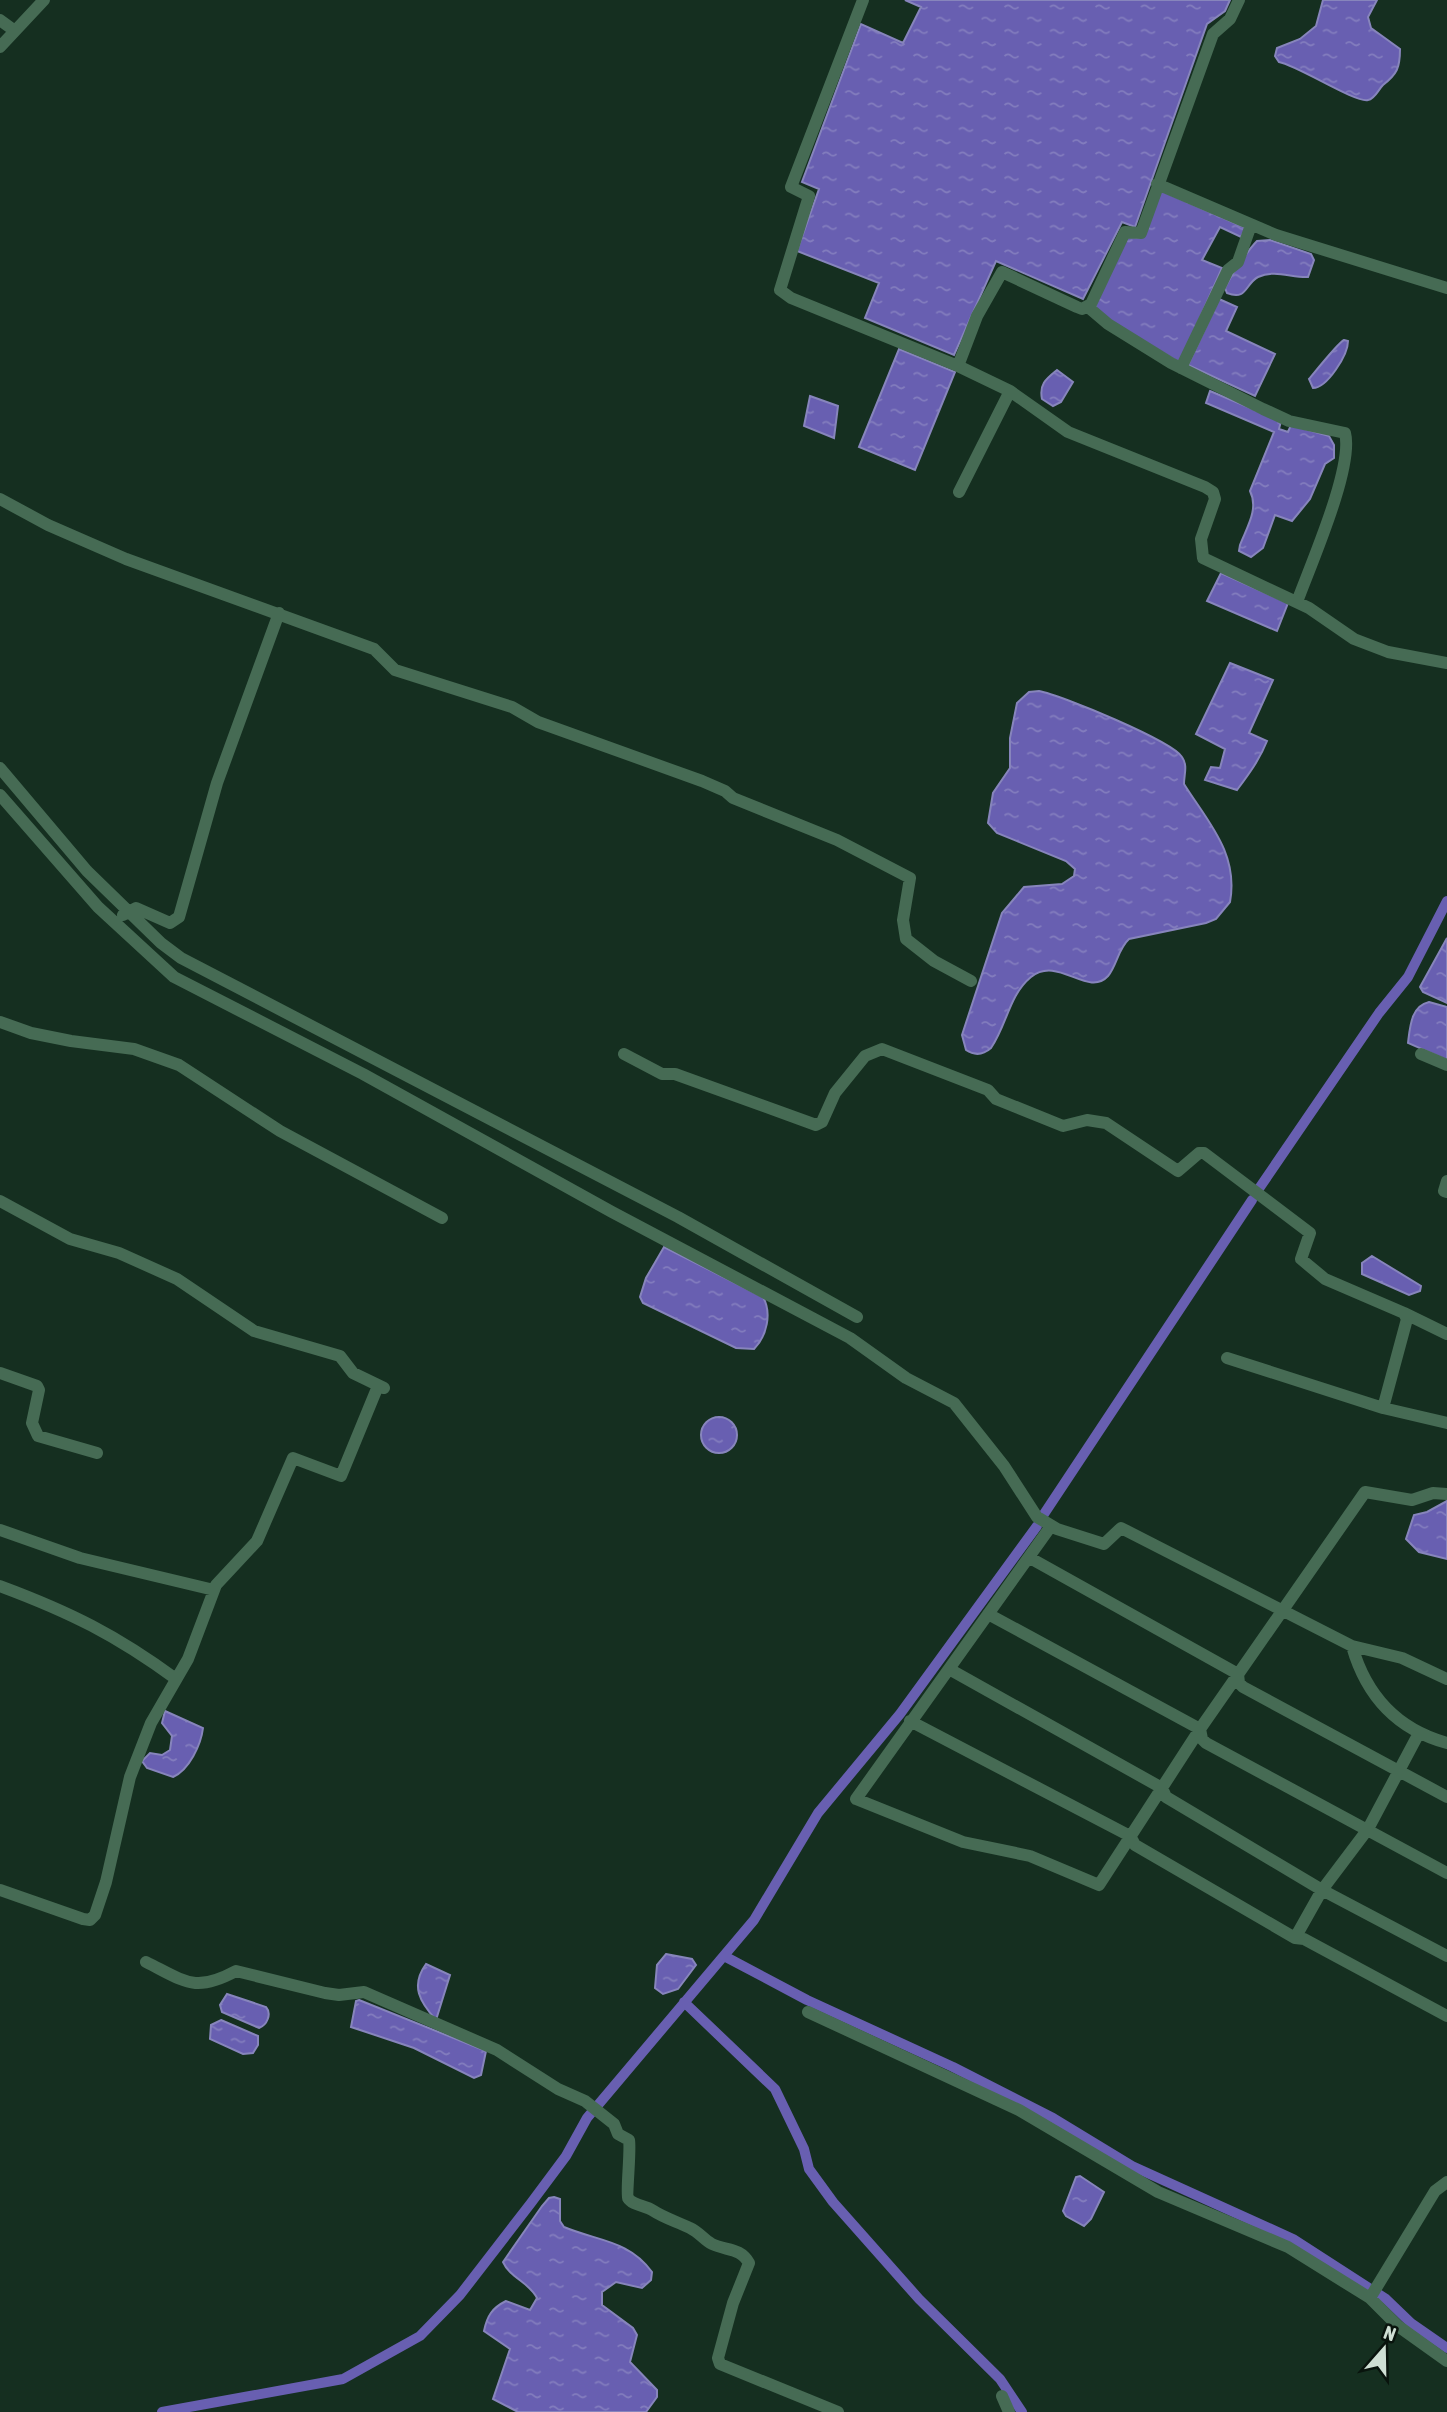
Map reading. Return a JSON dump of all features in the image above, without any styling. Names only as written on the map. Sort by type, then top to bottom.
[{"type":"street","points":[[0,47],[44,0]]},
{"type":"street","points":[[863,0],[791,187],[809,196],[780,290],[791,298],[958,366],[1010,391],[1068,432],[1213,492],[1215,499],[1201,539],[1203,558],[1297,603],[1354,639],[1388,652],[1447,663]]},
{"type":"street","points":[[1088,307],[1125,232],[1141,233],[1213,34],[1230,19],[1239,0]]},
{"type":"street","points":[[0,20],[15,31]]},
{"type":"street","points":[[1157,184],[1312,248],[1447,288]]},
{"type":"street","points":[[1181,368],[1228,270],[1238,262],[1251,225]]},
{"type":"street","points":[[958,366],[977,316],[1002,272],[1077,307],[1088,307],[1108,324],[1181,368],[1289,421],[1345,433],[1346,450],[1339,482],[1297,603]]},
{"type":"street","points":[[959,492],[1010,391]]},
{"type":"street","points":[[0,499],[96,546],[374,649],[395,670],[444,683],[512,707],[538,722],[713,786],[733,798],[837,840],[906,875],[912,883],[902,920],[906,939],[934,961],[971,981]]},
{"type":"street","points":[[114,923],[136,908],[170,923],[179,917],[217,783],[278,613]]},
{"type":"street","points":[[0,768],[64,845],[128,911],[161,943],[212,977],[475,1110],[857,1317]]},
{"type":"street","points":[[0,795],[114,923],[174,977],[209,998],[363,1074],[612,1212],[825,1324],[905,1378],[940,1394],[964,1413],[1004,1466],[1030,1508],[1051,1526],[1104,1544],[1121,1528],[1352,1646],[1402,1658],[1447,1679]]},
{"type":"street","points":[[0,1022],[72,1041],[134,1049],[178,1065],[280,1130],[442,1218]]},
{"type":"street","points":[[624,1055],[662,1074],[675,1074],[816,1125],[827,1116],[835,1093],[865,1056],[882,1049],[979,1086],[996,1099],[1063,1126],[1087,1121],[1106,1123],[1178,1171],[1199,1153],[1204,1153],[1310,1233],[1301,1259],[1315,1273],[1447,1334]]},
{"type":"street","points":[[1422,1054],[1447,1065]]},
{"type":"street","points":[[1447,1181],[1444,1191],[1447,1192]]},
{"type":"street","points":[[0,1201],[39,1220],[60,1235],[120,1253],[177,1279],[254,1331],[340,1356],[354,1373],[382,1387],[341,1476],[293,1458],[257,1541],[223,1576],[214,1590],[188,1659],[151,1723],[135,1760],[95,1915],[90,1920],[83,1919],[0,1890]]},
{"type":"street","points":[[1382,1408],[1407,1319],[1404,1313]]},
{"type":"street","points":[[1227,1358],[1382,1408],[1447,1423]]},
{"type":"street","points":[[0,1373],[37,1386],[39,1390],[32,1423],[38,1436],[97,1453]]},
{"type":"street","points":[[1051,1526],[856,1799],[963,1842],[1030,1856],[1099,1885],[1200,1729],[1367,1490],[1412,1500],[1433,1493],[1447,1494]]},
{"type":"street","points":[[0,1530],[80,1558],[214,1590]]},
{"type":"street","points":[[1030,1558],[1238,1674]]},
{"type":"street","points":[[0,1586],[80,1617],[125,1642],[176,1679]]},
{"type":"street","points":[[988,1614],[1200,1729]]},
{"type":"street","points":[[1352,1646],[1373,1695],[1389,1713],[1419,1733],[1447,1743]]},
{"type":"street","points":[[948,1669],[1162,1788],[1166,1797],[1322,1890],[1447,1956]]},
{"type":"street","points":[[1238,1674],[1237,1679],[1244,1687],[1447,1797]]},
{"type":"street","points":[[910,1721],[1130,1836],[1135,1845],[1295,1938],[1304,1939],[1447,2016]]},
{"type":"street","points":[[1200,1729],[1206,1744],[1447,1873]]},
{"type":"street","points":[[1295,1938],[1322,1890],[1368,1829],[1419,1733]]},
{"type":"street","points":[[146,1962],[193,1984],[208,1985],[236,1971],[249,1972],[273,1981],[325,1993],[339,1995],[364,1992],[497,2050],[558,2089],[585,2101],[605,2115],[618,2134],[629,2140],[627,2166],[631,2178],[627,2196],[630,2201],[652,2210],[665,2220],[689,2227],[709,2243],[737,2250],[749,2263],[733,2303],[718,2358],[720,2364],[838,2412]]},
{"type":"street","points":[[808,2012],[1018,2110],[1158,2192],[1289,2247],[1370,2298],[1398,2326],[1447,2361]]},
{"type":"street","points":[[1370,2298],[1435,2191],[1447,2182]]},
{"type":"street","points":[[1002,2396],[1009,2412]]},
{"type":"water","points":[[905,0],[1230,0],[1225,11],[1207,24],[1135,227],[1122,222],[1083,299],[996,261],[954,355],[865,318],[879,283],[797,251],[819,189],[802,182],[861,24],[903,43],[921,7]]},
{"type":"water","points":[[1323,0],[1377,0],[1368,17],[1371,28],[1400,49],[1395,74],[1368,100],[1351,96],[1279,62],[1275,56],[1277,48],[1300,39],[1316,26]]},
{"type":"water","points":[[1160,190],[1246,228],[1241,237],[1220,227],[1202,260],[1222,268],[1180,363],[1096,312],[1096,301],[1127,237],[1139,238]]},
{"type":"water","points":[[1270,240],[1311,254],[1314,260],[1308,277],[1264,275],[1254,280],[1238,295],[1227,293],[1227,283],[1253,245],[1257,241]]},
{"type":"water","points":[[1219,299],[1237,307],[1226,331],[1275,354],[1255,396],[1188,365]]},
{"type":"water","points":[[1344,340],[1348,341],[1347,347],[1336,370],[1319,387],[1313,388],[1309,379]]},
{"type":"water","points":[[899,349],[955,372],[915,470],[859,447]]},
{"type":"water","points":[[1057,370],[1073,382],[1061,402],[1053,406],[1042,399],[1042,389],[1047,379]]},
{"type":"water","points":[[1210,391],[1281,421],[1279,429],[1288,432],[1291,425],[1329,436],[1334,445],[1334,458],[1325,464],[1310,499],[1292,521],[1275,515],[1263,548],[1251,557],[1239,551],[1240,545],[1253,511],[1250,491],[1274,432],[1206,403]]},
{"type":"water","points":[[810,396],[838,406],[834,438],[804,426]]},
{"type":"water","points":[[1221,573],[1288,603],[1277,631],[1207,601]]},
{"type":"water","points":[[1230,663],[1273,680],[1249,733],[1267,741],[1258,760],[1237,790],[1205,780],[1211,767],[1220,768],[1225,749],[1196,734]]},
{"type":"water","points":[[1039,691],[1091,709],[1138,730],[1159,740],[1182,757],[1185,767],[1184,784],[1219,838],[1230,868],[1230,902],[1216,919],[1206,923],[1129,939],[1122,947],[1111,972],[1100,981],[1091,982],[1052,971],[1031,977],[1018,992],[991,1048],[976,1054],[966,1050],[962,1035],[1002,913],[1024,887],[1062,884],[1074,876],[1075,869],[1066,861],[997,833],[988,823],[993,793],[1010,768],[1010,738],[1017,703],[1029,692]]},
{"type":"water","points":[[1447,938],[1447,1003],[1423,992],[1420,987]]},
{"type":"water","points":[[1429,1002],[1447,1007],[1447,1060],[1408,1043],[1415,1013],[1423,1004]]},
{"type":"water","points":[[664,1247],[763,1297],[767,1324],[754,1349],[736,1348],[643,1303],[640,1297],[646,1278]]},
{"type":"water","points":[[1372,1256],[1421,1286],[1420,1291],[1409,1295],[1362,1274],[1362,1263]]},
{"type":"water","points":[[719,1417],[732,1422],[737,1435],[732,1448],[719,1453],[706,1448],[701,1435],[706,1422]]},
{"type":"water","points":[[1447,1501],[1447,1559],[1419,1552],[1406,1539],[1414,1515],[1427,1512]]},
{"type":"water","points":[[165,1711],[203,1728],[193,1756],[184,1769],[173,1777],[147,1768],[142,1761],[150,1753],[162,1755],[170,1750],[172,1736],[162,1723]]},
{"type":"water","points":[[666,1954],[692,1959],[696,1965],[678,1989],[663,1994],[655,1988],[657,1965]]},
{"type":"water","points":[[426,1964],[450,1975],[436,2020],[419,1994],[419,1980]]},
{"type":"water","points":[[227,1994],[266,2007],[269,2016],[262,2027],[222,2012],[220,2005]]},
{"type":"water","points":[[356,2001],[486,2051],[481,2075],[474,2078],[414,2048],[351,2027]]},
{"type":"water","points":[[221,2020],[258,2036],[258,2045],[253,2053],[243,2054],[210,2039],[211,2025]]},
{"type":"water","points":[[1080,2176],[1104,2192],[1091,2219],[1084,2226],[1066,2216],[1063,2211],[1076,2177]]},
{"type":"water","points":[[549,2198],[560,2199],[560,2221],[564,2227],[623,2247],[643,2261],[652,2272],[651,2280],[642,2288],[616,2282],[602,2292],[602,2305],[633,2328],[637,2335],[630,2362],[657,2390],[657,2397],[646,2412],[518,2412],[493,2399],[510,2349],[484,2331],[487,2321],[491,2313],[506,2301],[530,2310],[537,2298],[503,2262],[542,2206]]},
{"type":"waterway","points":[[1258,1190],[1379,1013],[1408,977],[1447,901]]},
{"type":"waterway","points":[[1044,1514],[1252,1200]]},
{"type":"waterway","points":[[162,2412],[343,2379],[420,2336],[460,2295],[531,2203],[566,2156],[587,2118],[754,1920],[818,1813],[900,1714],[1037,1526]]},
{"type":"waterway","points":[[724,1956],[807,2000],[953,2067],[1053,2118],[1132,2166],[1293,2239],[1386,2299],[1411,2323],[1447,2348]]},
{"type":"waterway","points":[[684,2002],[775,2089],[804,2149],[809,2169],[833,2202],[919,2299],[1000,2379],[1022,2412]]}]
